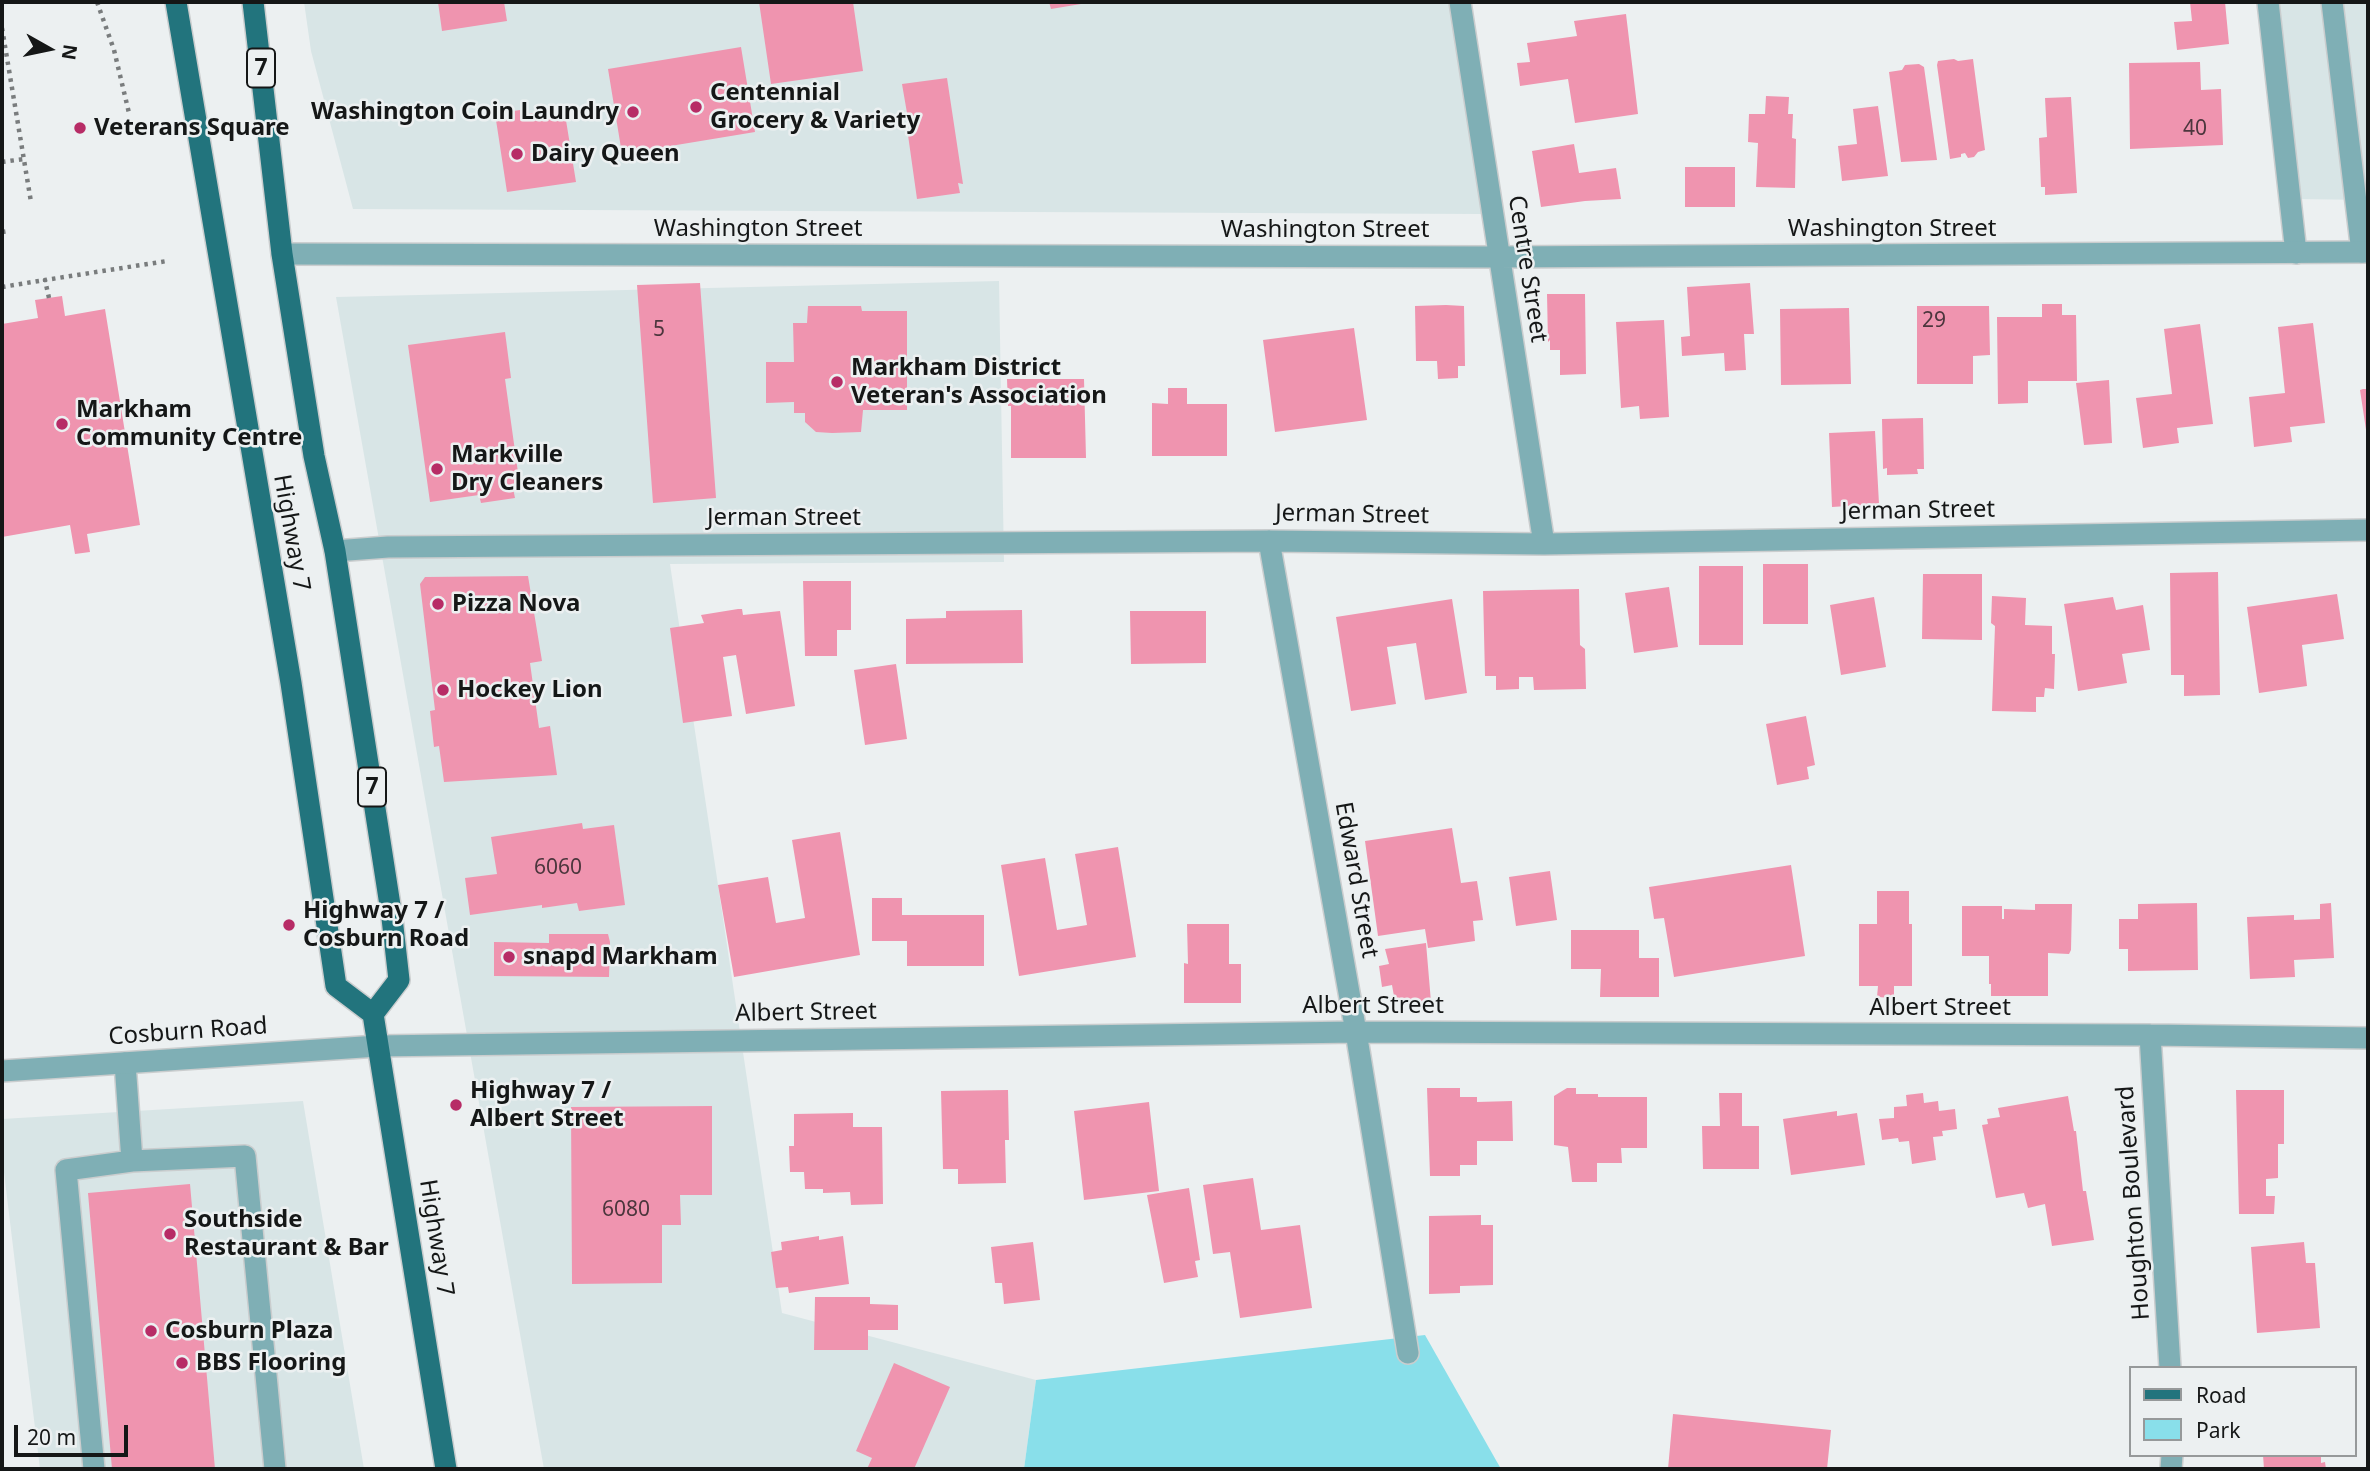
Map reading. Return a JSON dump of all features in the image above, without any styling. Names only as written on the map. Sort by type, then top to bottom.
[{"type":"main road","name":"Highway 7","points":[[176,2],[290,684],[336,986],[373,1014],[446,1469]]},
{"type":"main road","name":"Highway 7","points":[[253,2],[282,254],[314,456],[335,551],[390,905],[399,981],[373,1014]]},
{"type":"street","name":"Centre Street","points":[[1460,2],[1544,544]]},
{"type":"street","points":[[2268,2],[2296,253]]},
{"type":"street","points":[[2332,2],[2365,252]]},
{"type":"street","name":"Washington Street","points":[[282,254],[1498,257],[2365,252]]},
{"type":"street","name":"Jerman Street","points":[[335,551],[388,547],[1269,541],[1544,544],[2368,530]]},
{"type":"street","name":"Edward Street","points":[[1269,541],[1356,1031],[1408,1353]]},
{"type":"street","name":"Albert Street","points":[[379,1046],[1356,1031],[2368,1038]]},
{"type":"street","name":"Houghton Boulevard","points":[[2150,1035],[2170,1366]]},
{"type":"street","name":"Cosburn Road","points":[[2,1071],[379,1046]]},
{"type":"street","points":[[125,1063],[132,1161]]},
{"type":"street","points":[[94,1469],[66,1170],[132,1161],[245,1156],[275,1469]]},
{"type":"path","points":[[97,2],[114,50],[129,113]]},
{"type":"path","points":[[2,28],[31,202]]},
{"type":"path","points":[[2,162],[24,159]]},
{"type":"path","points":[[2,287],[167,261]]},
{"type":"path","points":[[45,280],[49,298]]},
{"type":"shaded area","points":[[304,2],[1459,2],[1481,214],[353,209],[311,51]]},
{"type":"shaded area","points":[[2266,2],[2368,2],[2368,200],[2294,199]]},
{"type":"shaded area","points":[[999,281],[1004,562],[670,564],[782,1313],[1036,1380],[1024,1469],[544,1469],[336,297]]},
{"type":"shaded area","name":"Cosburn Plaza","points":[[303,1101],[364,1469],[40,1469],[2,1156],[2,1119]]},
{"type":"green space","points":[[1425,1335],[1501,1469],[1024,1469],[1036,1380]]},
{"type":"building","points":[[438,2],[504,2],[507,21],[442,31]]},
{"type":"building","points":[[759,2],[853,2],[863,71],[771,84]]},
{"type":"building","points":[[1049,2],[1087,2],[1087,3],[1051,9]]},
{"type":"building","points":[[2190,2],[2225,2],[2229,44],[2177,50],[2174,22],[2192,21]]},
{"type":"building","points":[[1626,14],[1638,114],[1575,123],[1568,79],[1520,86],[1517,63],[1530,62],[1527,43],[1577,36],[1574,21]]},
{"type":"building","points":[[741,47],[755,132],[622,154],[608,69]]},
{"type":"building","points":[[1973,59],[1985,150],[1974,157],[1968,158],[1965,153],[1961,154],[1961,157],[1950,159],[1937,65],[1938,61]]},
{"type":"building","points":[[2200,62],[2201,90],[2221,89],[2223,145],[2130,149],[2129,63]]},
{"type":"building","points":[[1919,64],[1924,67],[1937,160],[1901,162],[1889,72],[1902,70],[1905,65]]},
{"type":"building","points":[[947,78],[963,184],[958,183],[960,193],[917,199],[908,135],[914,134],[902,84]]},
{"type":"building","points":[[1766,96],[1789,97],[1788,114],[1793,114],[1792,138],[1796,139],[1795,188],[1756,187],[1758,143],[1748,142],[1749,114],[1765,114]]},
{"type":"building","points":[[2071,97],[2077,193],[2045,195],[2045,187],[2041,187],[2039,138],[2047,137],[2045,98]]},
{"type":"building","points":[[1878,106],[1888,176],[1842,181],[1838,146],[1857,144],[1853,109]]},
{"type":"building","points":[[564,108],[576,182],[507,192],[496,120],[502,119],[501,113],[520,110],[521,115]]},
{"type":"building","points":[[1574,144],[1579,173],[1616,168],[1621,199],[1541,207],[1532,151]]},
{"type":"building","points":[[1685,167],[1735,167],[1735,207],[1685,207]]},
{"type":"building","points":[[700,283],[716,498],[653,503],[637,285]]},
{"type":"building","points":[[1750,283],[1754,334],[1744,334],[1746,370],[1725,371],[1724,353],[1682,356],[1681,337],[1690,336],[1687,287]]},
{"type":"building","points":[[1547,294],[1585,294],[1586,374],[1560,375],[1560,350],[1550,350],[1550,340],[1548,342]]},
{"type":"building","name":"Markham Community Centre","points":[[62,296],[65,316],[105,309],[140,525],[87,534],[90,552],[75,554],[70,525],[2,537],[2,324],[38,318],[35,300]]},
{"type":"building","points":[[2042,304],[2062,304],[2062,315],[2076,315],[2077,381],[2028,381],[2028,403],[1998,404],[1997,317],[2042,317]]},
{"type":"building","name":"Markham District Veteran's Association","points":[[808,306],[861,306],[862,311],[907,311],[907,410],[863,410],[861,432],[832,433],[816,432],[805,422],[805,413],[794,413],[794,402],[766,403],[766,362],[794,362],[793,323],[807,323]]},
{"type":"building","points":[[1415,306],[1464,306],[1465,366],[1458,366],[1458,378],[1438,379],[1437,361],[1416,361]]},
{"type":"building","points":[[1917,306],[1989,306],[1990,355],[1973,356],[1973,384],[1917,384]]},
{"type":"building","points":[[1849,308],[1851,384],[1781,385],[1780,309]]},
{"type":"building","points":[[1664,320],[1669,417],[1640,419],[1639,406],[1621,408],[1616,322]]},
{"type":"building","points":[[2313,323],[2325,423],[2290,427],[2292,442],[2254,447],[2249,397],[2285,393],[2278,327]]},
{"type":"building","points":[[2200,324],[2213,424],[2177,428],[2179,443],[2143,448],[2136,398],[2172,394],[2164,329]]},
{"type":"building","points":[[1354,328],[1367,420],[1275,432],[1263,340]]},
{"type":"building","points":[[505,332],[511,378],[505,379],[520,487],[513,488],[515,498],[481,503],[479,495],[430,502],[408,345]]},
{"type":"building","points":[[1007,379],[1084,379],[1086,458],[1011,458],[1011,406],[1008,406]]},
{"type":"building","points":[[2109,380],[2112,443],[2084,445],[2076,383]]},
{"type":"building","points":[[1168,388],[1187,388],[1187,404],[1227,404],[1227,456],[1152,456],[1152,403],[1168,404]]},
{"type":"building","points":[[2368,389],[2368,443],[2360,390]]},
{"type":"building","points":[[1923,418],[1924,469],[1917,469],[1918,474],[1887,475],[1887,468],[1883,469],[1882,419]]},
{"type":"building","points":[[1875,431],[1879,504],[1832,507],[1829,433]]},
{"type":"building","points":[[1763,564],[1808,564],[1808,624],[1763,624]]},
{"type":"building","points":[[1699,566],[1743,566],[1743,645],[1699,645]]},
{"type":"building","points":[[2218,572],[2220,695],[2184,696],[2184,675],[2171,675],[2170,573]]},
{"type":"building","points":[[1923,574],[1982,574],[1982,640],[1922,639]]},
{"type":"building","points":[[528,576],[542,661],[530,663],[539,728],[550,726],[557,775],[444,782],[439,746],[434,747],[430,711],[435,710],[420,584],[425,577]]},
{"type":"building","points":[[803,581],[851,581],[851,630],[837,630],[837,656],[805,656]]},
{"type":"building","points":[[1669,587],[1678,647],[1634,653],[1625,593]]},
{"type":"building","points":[[1579,589],[1580,645],[1585,649],[1586,689],[1534,690],[1533,677],[1519,677],[1519,689],[1496,690],[1496,676],[1485,676],[1483,591]]},
{"type":"building","points":[[2337,594],[2344,639],[2302,645],[2307,686],[2259,693],[2247,607]]},
{"type":"building","points":[[1992,596],[2026,598],[2025,625],[2052,626],[2052,654],[2055,654],[2054,689],[2045,688],[2044,697],[2036,697],[2036,712],[1992,711],[1995,626],[1991,623]]},
{"type":"building","points":[[1874,597],[1886,667],[1841,675],[1830,605]]},
{"type":"building","points":[[2113,597],[2116,610],[2143,605],[2150,650],[2122,654],[2127,683],[2078,691],[2064,604]]},
{"type":"building","points":[[1452,599],[1467,693],[1425,700],[1416,643],[1387,647],[1396,704],[1351,711],[1336,617]]},
{"type":"building","points":[[742,609],[743,615],[780,611],[795,706],[746,714],[736,655],[723,657],[732,716],[683,723],[670,628],[704,623],[701,615]]},
{"type":"building","points":[[1022,610],[1023,663],[906,664],[906,619],[946,618],[946,611]]},
{"type":"building","points":[[1130,611],[1206,611],[1206,663],[1131,664]]},
{"type":"building","points":[[896,664],[907,739],[865,745],[854,670]]},
{"type":"building","points":[[1806,716],[1815,765],[1807,767],[1809,779],[1777,785],[1766,724]]},
{"type":"building","points":[[582,823],[583,829],[614,825],[625,905],[579,911],[577,903],[542,908],[542,905],[470,915],[465,878],[497,874],[491,837]]},
{"type":"building","points":[[1452,828],[1461,883],[1477,881],[1483,920],[1473,921],[1475,941],[1428,948],[1425,929],[1378,936],[1365,841]]},
{"type":"building","points":[[840,832],[860,955],[734,977],[718,885],[768,877],[776,923],[805,918],[792,840]]},
{"type":"building","points":[[1118,847],[1136,957],[1019,976],[1001,865],[1045,858],[1057,930],[1087,925],[1075,854]]},
{"type":"building","points":[[1791,865],[1805,956],[1674,977],[1664,918],[1654,919],[1649,887]]},
{"type":"building","points":[[1550,871],[1557,920],[1516,926],[1509,877]]},
{"type":"building","points":[[1877,891],[1909,891],[1912,986],[1894,986],[1894,998],[1877,997],[1878,986],[1859,986],[1859,924],[1877,924]]},
{"type":"building","points":[[872,898],[902,898],[902,915],[984,915],[984,966],[907,966],[907,941],[872,941]]},
{"type":"building","points":[[2197,903],[2198,970],[2128,971],[2128,949],[2119,949],[2119,919],[2138,919],[2138,904]]},
{"type":"building","points":[[2331,903],[2334,958],[2294,960],[2295,977],[2250,979],[2247,917],[2294,915],[2294,920],[2320,919],[2320,904]]},
{"type":"building","points":[[2035,904],[2072,904],[2071,950],[2069,954],[2048,953],[2048,996],[1991,996],[1989,956],[1962,956],[1962,906],[2002,906],[2004,919],[2004,909],[2035,910]]},
{"type":"building","points":[[1187,924],[1229,924],[1229,964],[1241,964],[1241,1003],[1184,1003],[1184,963],[1188,964]]},
{"type":"building","points":[[1571,930],[1639,930],[1639,958],[1659,958],[1659,997],[1600,997],[1601,969],[1571,969]]},
{"type":"building","points":[[549,934],[608,934],[609,977],[494,976],[494,942],[549,943]]},
{"type":"building","points":[[1426,943],[1431,1002],[1395,1002],[1392,985],[1382,987],[1379,966],[1389,964],[1385,949]]},
{"type":"building","points":[[1427,1088],[1460,1088],[1460,1097],[1477,1097],[1477,1102],[1512,1101],[1513,1141],[1477,1141],[1477,1165],[1460,1165],[1460,1176],[1430,1176]]},
{"type":"building","points":[[1567,1088],[1576,1088],[1576,1094],[1598,1094],[1598,1097],[1647,1097],[1647,1148],[1621,1148],[1622,1163],[1597,1163],[1597,1182],[1572,1182],[1568,1147],[1554,1145],[1554,1096]]},
{"type":"building","points":[[1008,1090],[1006,1183],[958,1184],[958,1169],[943,1169],[941,1091]]},
{"type":"building","points":[[2236,1090],[2284,1090],[2284,1144],[2278,1144],[2278,1178],[2266,1179],[2266,1196],[2275,1196],[2274,1214],[2239,1214]]},
{"type":"building","points":[[1719,1093],[1742,1093],[1742,1126],[1759,1126],[1759,1169],[1703,1169],[1702,1126],[1720,1126]]},
{"type":"building","points":[[1923,1093],[1924,1103],[1938,1101],[1939,1111],[1955,1109],[1957,1129],[1942,1131],[1943,1136],[1933,1137],[1936,1160],[1912,1164],[1909,1141],[1899,1142],[1898,1138],[1882,1140],[1879,1119],[1894,1118],[1894,1107],[1907,1106],[1906,1095]]},
{"type":"building","points":[[2068,1096],[2076,1131],[2083,1191],[2086,1191],[2094,1240],[2052,1246],[2045,1204],[2028,1208],[2024,1193],[1996,1198],[1982,1125],[1988,1124],[1987,1119],[2000,1117],[1998,1108]]},
{"type":"building","points":[[1149,1102],[1159,1191],[1084,1200],[1074,1111]]},
{"type":"building","points":[[712,1106],[712,1195],[680,1195],[681,1225],[662,1225],[662,1283],[572,1284],[571,1107]]},
{"type":"building","points":[[1837,1111],[1837,1116],[1857,1113],[1865,1165],[1791,1175],[1783,1119]]},
{"type":"building","points":[[853,1113],[853,1127],[882,1127],[883,1204],[851,1205],[850,1192],[823,1193],[823,1189],[805,1189],[804,1172],[790,1172],[789,1146],[794,1146],[794,1114]]},
{"type":"building","points":[[1253,1178],[1261,1230],[1300,1225],[1312,1308],[1240,1318],[1230,1252],[1213,1254],[1203,1185]]},
{"type":"building","name":"Cosburn Plaza","points":[[190,1184],[215,1469],[112,1469],[88,1193]]},
{"type":"building","points":[[1189,1188],[1200,1260],[1195,1261],[1198,1277],[1164,1283],[1147,1195]]},
{"type":"building","points":[[1481,1215],[1481,1225],[1493,1225],[1493,1285],[1460,1286],[1460,1293],[1429,1294],[1429,1216]]},
{"type":"building","points":[[819,1236],[819,1240],[843,1236],[849,1284],[789,1293],[788,1287],[776,1288],[771,1252],[782,1250],[781,1242]]},
{"type":"building","points":[[1033,1242],[1040,1300],[1004,1304],[1002,1283],[995,1283],[991,1247]]},
{"type":"building","points":[[2304,1242],[2306,1263],[2315,1263],[2320,1328],[2257,1333],[2251,1247]]},
{"type":"building","points":[[815,1297],[870,1297],[870,1304],[898,1305],[898,1330],[868,1330],[868,1350],[814,1350]]},
{"type":"building","points":[[894,1363],[950,1387],[914,1469],[867,1469],[872,1458],[856,1451]]},
{"type":"building","points":[[1673,1414],[1831,1430],[1827,1469],[1668,1469]]},
{"type":"building","points":[[2263,1457],[2321,1457],[2321,1463],[2325,1462],[2326,1469],[2264,1469]]},
{"type":"place","name":"Centennial Grocery & Variety","points":[[696,107]]},
{"type":"place","name":"Washington Coin Laundry","points":[[633,112]]},
{"type":"place","name":"Veterans Square","points":[[80,128]]},
{"type":"place","name":"Dairy Queen","points":[[517,154]]},
{"type":"place","name":"Markham District Veteran's Association","points":[[837,382]]},
{"type":"place","name":"Markham Community Centre","points":[[62,424]]},
{"type":"place","name":"Markville Dry Cleaners","points":[[437,469]]},
{"type":"place","name":"Pizza Nova","points":[[438,604]]},
{"type":"place","name":"Hockey Lion","points":[[443,690]]},
{"type":"place","name":"Highway 7 / Cosburn Road","points":[[289,925]]},
{"type":"place","name":"snapd Markham","points":[[509,957]]},
{"type":"place","name":"Highway 7 / Albert Street","points":[[456,1105]]},
{"type":"place","name":"Southside Restaurant & Bar","points":[[170,1234]]},
{"type":"place","name":"Cosburn Plaza","points":[[151,1331]]},
{"type":"place","name":"BBS Flooring","points":[[182,1363]]}]
